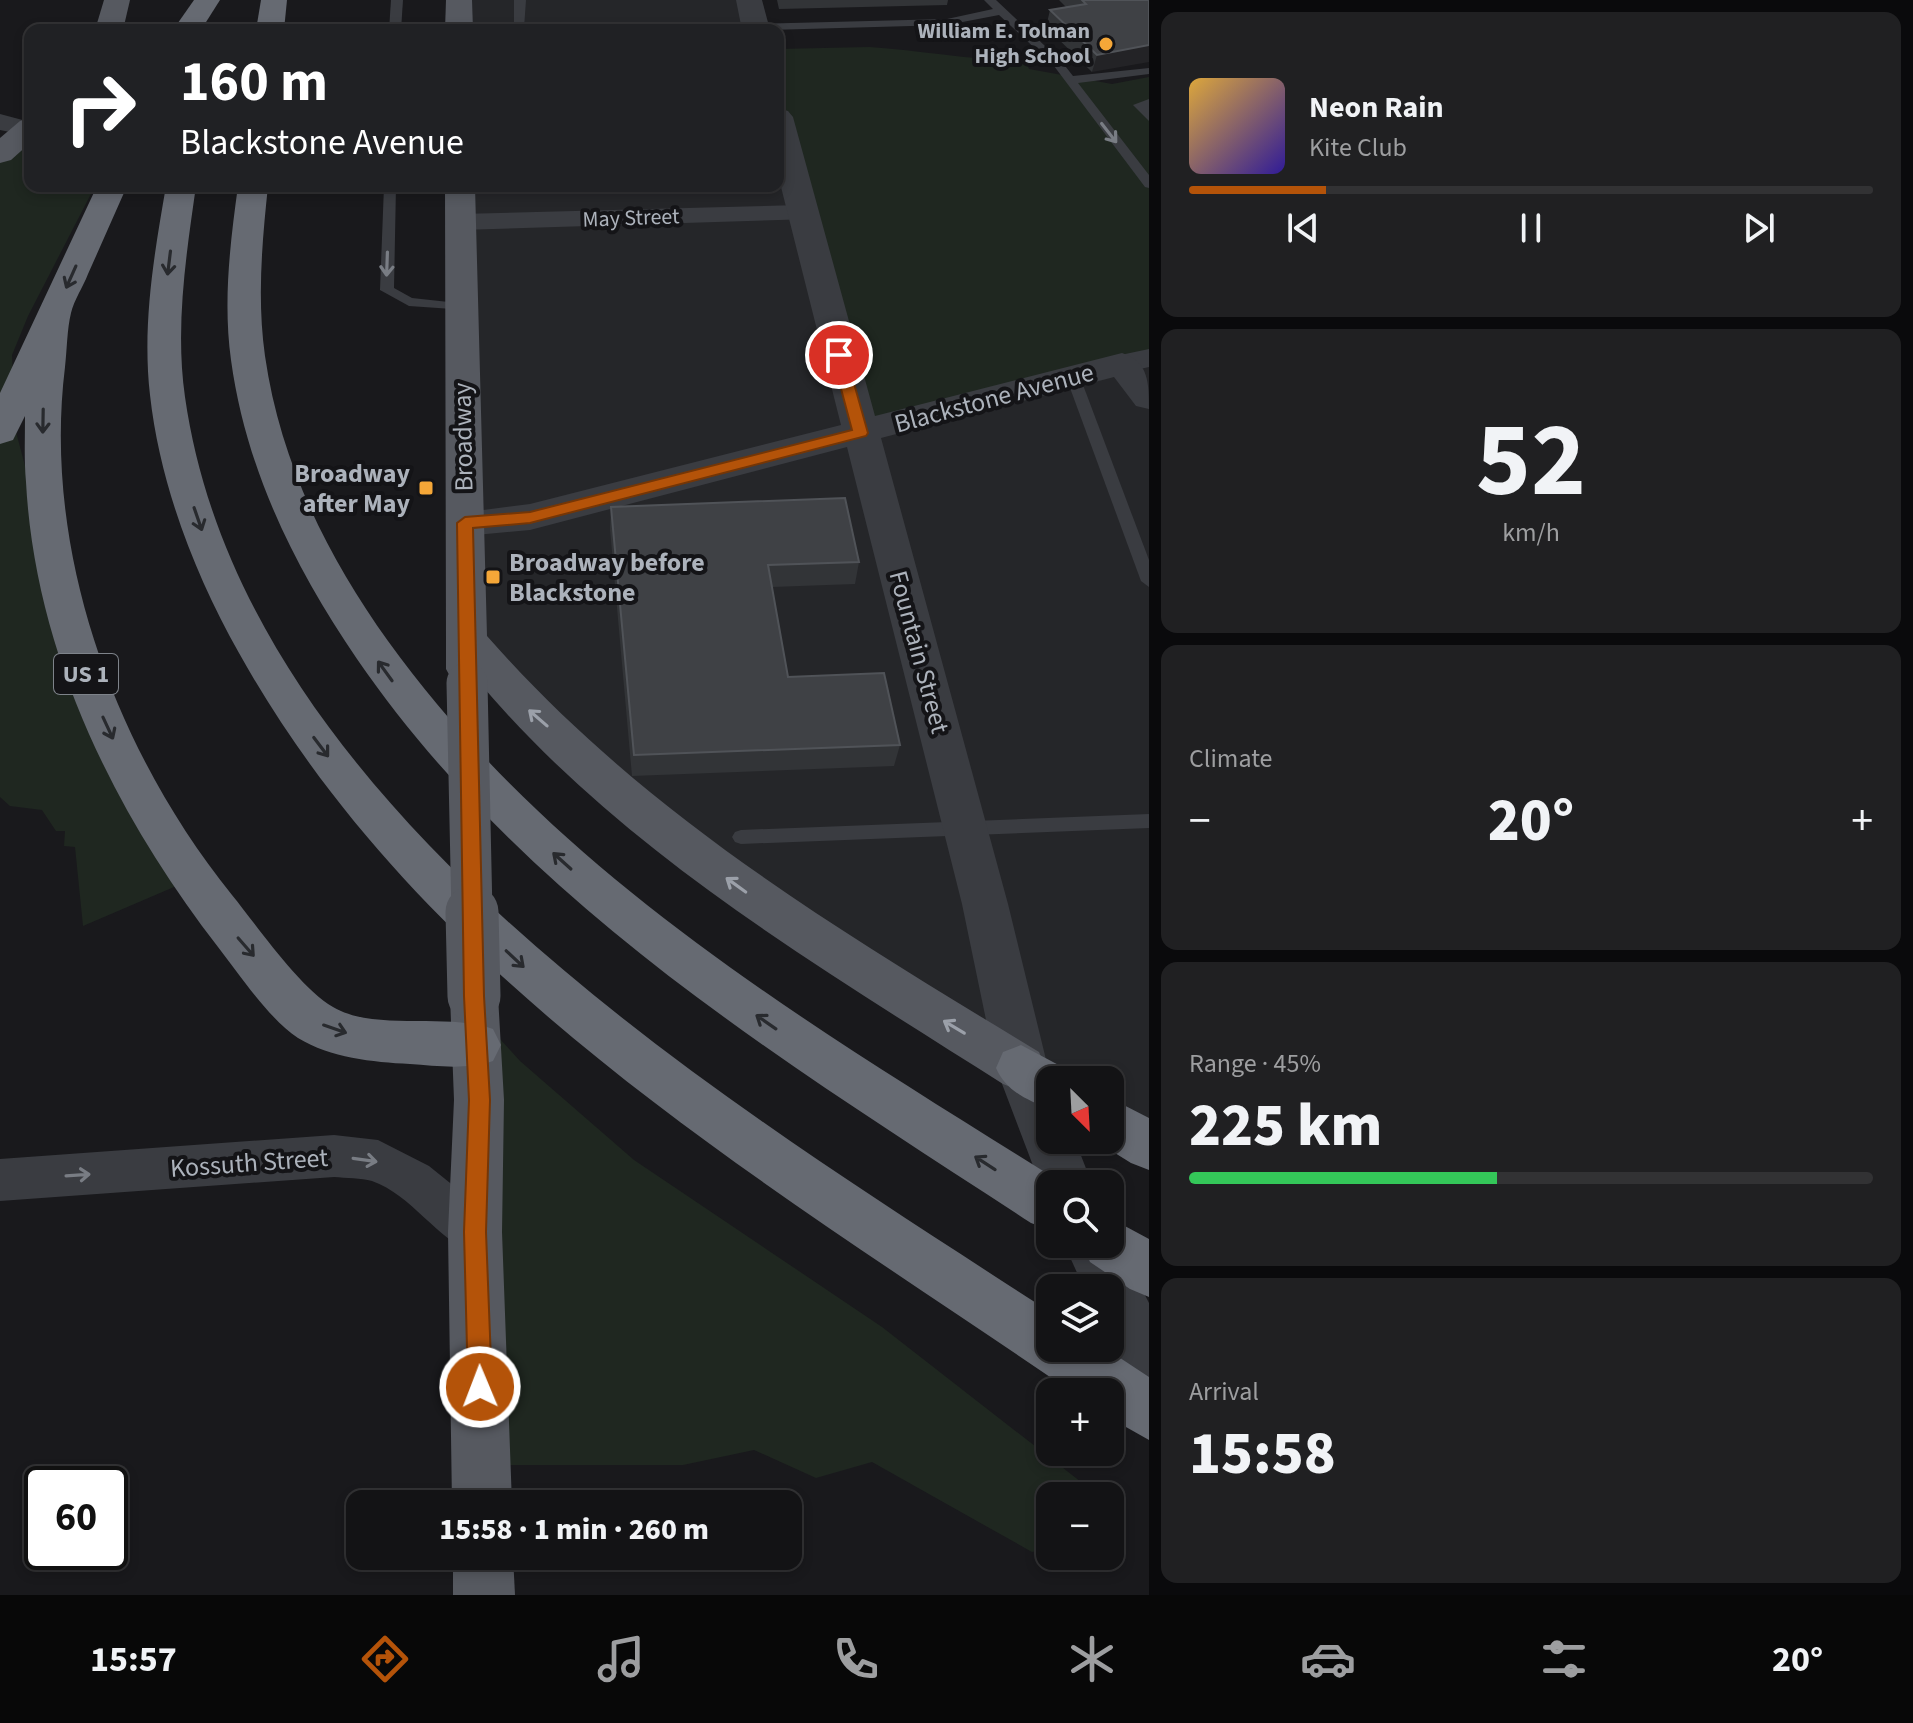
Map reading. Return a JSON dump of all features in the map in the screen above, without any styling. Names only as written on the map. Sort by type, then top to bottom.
[{"type":"highway","points":[[191,24],[207,0]]},
{"type":"highway","points":[[210,24],[214,0]]},
{"type":"highway","points":[[271,24],[274,0]]},
{"type":"highway","name":"US 1","points":[[109,192],[54,316],[45,366],[42,424],[54,559],[73,636],[104,718],[148,805],[223,921],[314,1021],[362,1037],[475,1020]]},
{"type":"highway","points":[[180,192],[168,270],[164,337],[165,373],[177,451],[202,531],[246,630],[272,676],[338,770],[373,813],[472,918],[528,971],[646,1069],[786,1170],[1036,1335]]},
{"type":"highway","points":[[252,192],[245,258],[244,324],[254,393],[274,468],[330,587],[356,630],[411,705],[502,806],[655,940],[782,1033],[1036,1196]]},
{"type":"highway","points":[[0,432],[54,316]]},
{"type":"highway","points":[[1124,1131],[1149,1146]]},
{"type":"highway","points":[[1124,1254],[1149,1270]]},
{"type":"highway","points":[[1077,1362],[1149,1411]]},
{"type":"main road","points":[[111,24],[117,0]]},
{"type":"main road","points":[[459,0],[459,24]]},
{"type":"main road","points":[[0,154],[19,126]]},
{"type":"main road","name":"Broadway","points":[[460,192],[466,639],[479,1100],[475,1232],[482,1490]]},
{"type":"main road","points":[[466,639],[521,703],[600,776],[698,857],[1036,1092]]},
{"type":"main road","points":[[483,1570],[484,1595]]},
{"type":"street","points":[[749,0],[755,24]]},
{"type":"street","name":"Fountain Street","points":[[784,141],[1036,1089]]},
{"type":"street","name":"May Street","points":[[460,222],[802,213]]},
{"type":"street","points":[[1136,361],[1149,398]]},
{"type":"street","name":"Blackstone Avenue","points":[[465,523],[530,517],[1136,361]]},
{"type":"street","name":"Kossuth Street","points":[[0,1180],[334,1156],[378,1161],[413,1181],[475,1232]]},
{"type":"street","points":[[1098,1258],[1149,1362]]},
{"type":"lane","points":[[395,24],[397,0]]},
{"type":"lane","points":[[520,0],[520,24]]},
{"type":"lane","points":[[990,0],[1051,56],[1149,184]]},
{"type":"lane","points":[[784,28],[947,22],[1001,11]]},
{"type":"lane","points":[[1071,80],[1149,71]]},
{"type":"lane","points":[[1149,103],[1139,105],[1149,117]]},
{"type":"lane","points":[[390,192],[387,290],[409,302],[462,307]]},
{"type":"lane","points":[[1073,377],[1142,540],[1149,581]]},
{"type":"lane","points":[[741,837],[1149,821]]},
{"type":"shaded area","points":[[452,0],[749,0],[755,24],[453,24]]},
{"type":"shaded area","points":[[869,47],[1025,60],[1029,69],[1112,84],[1149,77],[1149,351],[862,420],[784,149],[784,49]]},
{"type":"shaded area","points":[[24,123],[24,192],[92,192],[28,316],[12,355],[15,428],[67,625],[195,878],[83,926],[75,847],[64,846],[65,831],[56,831],[42,810],[10,806],[0,797],[0,142]]},
{"type":"shaded area","points":[[784,132],[1149,351],[1149,1141],[1124,1128],[1124,1066],[1036,1066],[1036,1073],[996,1053],[467,659],[452,192],[784,192]]},
{"type":"shaded area","points":[[480,1017],[520,1061],[634,1160],[882,1327],[1036,1447],[1036,1466],[1060,1466],[1081,1482],[1036,1482],[1036,1551],[1032,1552],[872,1462],[816,1478],[754,1450],[683,1465],[488,1465]]},
{"type":"building","name":"William E. Tolman High School","points":[[1082,0],[1149,0],[1149,45],[1097,55],[1050,10],[1086,4]]},
{"type":"building","points":[[845,498],[859,562],[768,565],[788,677],[884,673],[900,745],[634,755],[611,507]]},
{"type":"place","name":"William E. Tolman High School","points":[[1106,44]]},
{"type":"place","name":"Broadway after May","points":[[426,488]]},
{"type":"place","name":"Broadway before Blackstone","points":[[493,577]]},
{"type":"route","points":[[480,1387],[475,1232],[479,1100],[467,715],[465,523],[513,521],[861,433],[839,355]]}]
